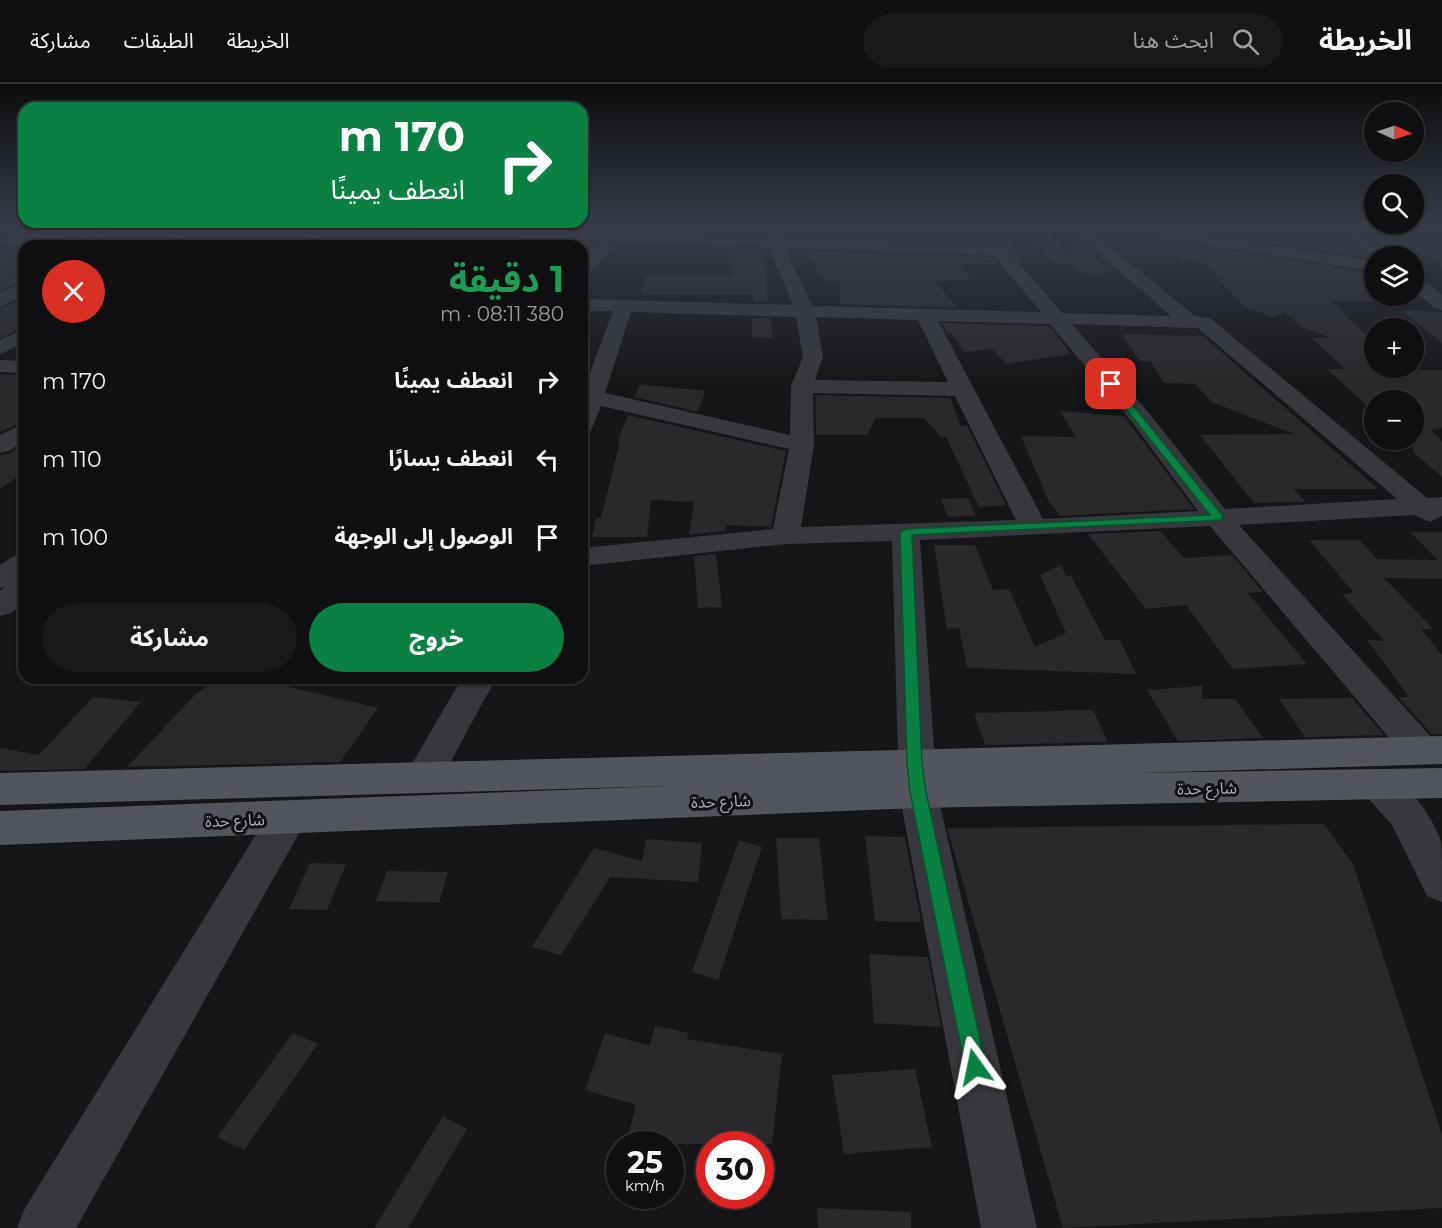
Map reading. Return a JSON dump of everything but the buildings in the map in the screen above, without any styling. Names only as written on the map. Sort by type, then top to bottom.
[{"type":"main road","name":"شارع حدة","points":[[0,828],[287,819],[916,778],[1431,750]]},
{"type":"main road","name":"شارع حدة","points":[[0,789],[424,776],[916,778],[1380,785],[1442,783]]},
{"type":"street","points":[[786,536],[802,445],[802,386],[813,357],[805,311],[793,277]]},
{"type":"street","points":[[1021,277],[1140,417],[1218,518],[1431,750]]},
{"type":"street","points":[[1137,277],[1190,322]]},
{"type":"street","points":[[1424,290],[1442,304]]},
{"type":"street","points":[[5,308],[18,294]]},
{"type":"street","points":[[588,305],[1203,322],[1435,512]]},
{"type":"street","points":[[588,391],[624,306]]},
{"type":"street","points":[[925,315],[1034,528]]},
{"type":"street","points":[[0,348],[18,338]]},
{"type":"street","points":[[0,366],[18,367]]},
{"type":"street","points":[[802,386],[962,389]]},
{"type":"street","points":[[588,396],[802,445]]},
{"type":"street","points":[[0,446],[18,434]]},
{"type":"street","points":[[588,556],[786,536],[1034,528],[1218,518],[1435,512]]},
{"type":"street","points":[[906,532],[916,778],[1009,1228]]},
{"type":"street","points":[[0,548],[18,550]]},
{"type":"street","points":[[0,579],[18,566]]},
{"type":"street","points":[[0,606],[18,592]]},
{"type":"street","points":[[424,776],[476,684]]},
{"type":"street","points":[[1380,785],[1406,814],[1442,884]]},
{"type":"street","points":[[45,1228],[287,819]]},
{"type":"route","points":[[975,1067],[918,792],[906,532],[1218,518],[1140,417],[1111,384]]}]
